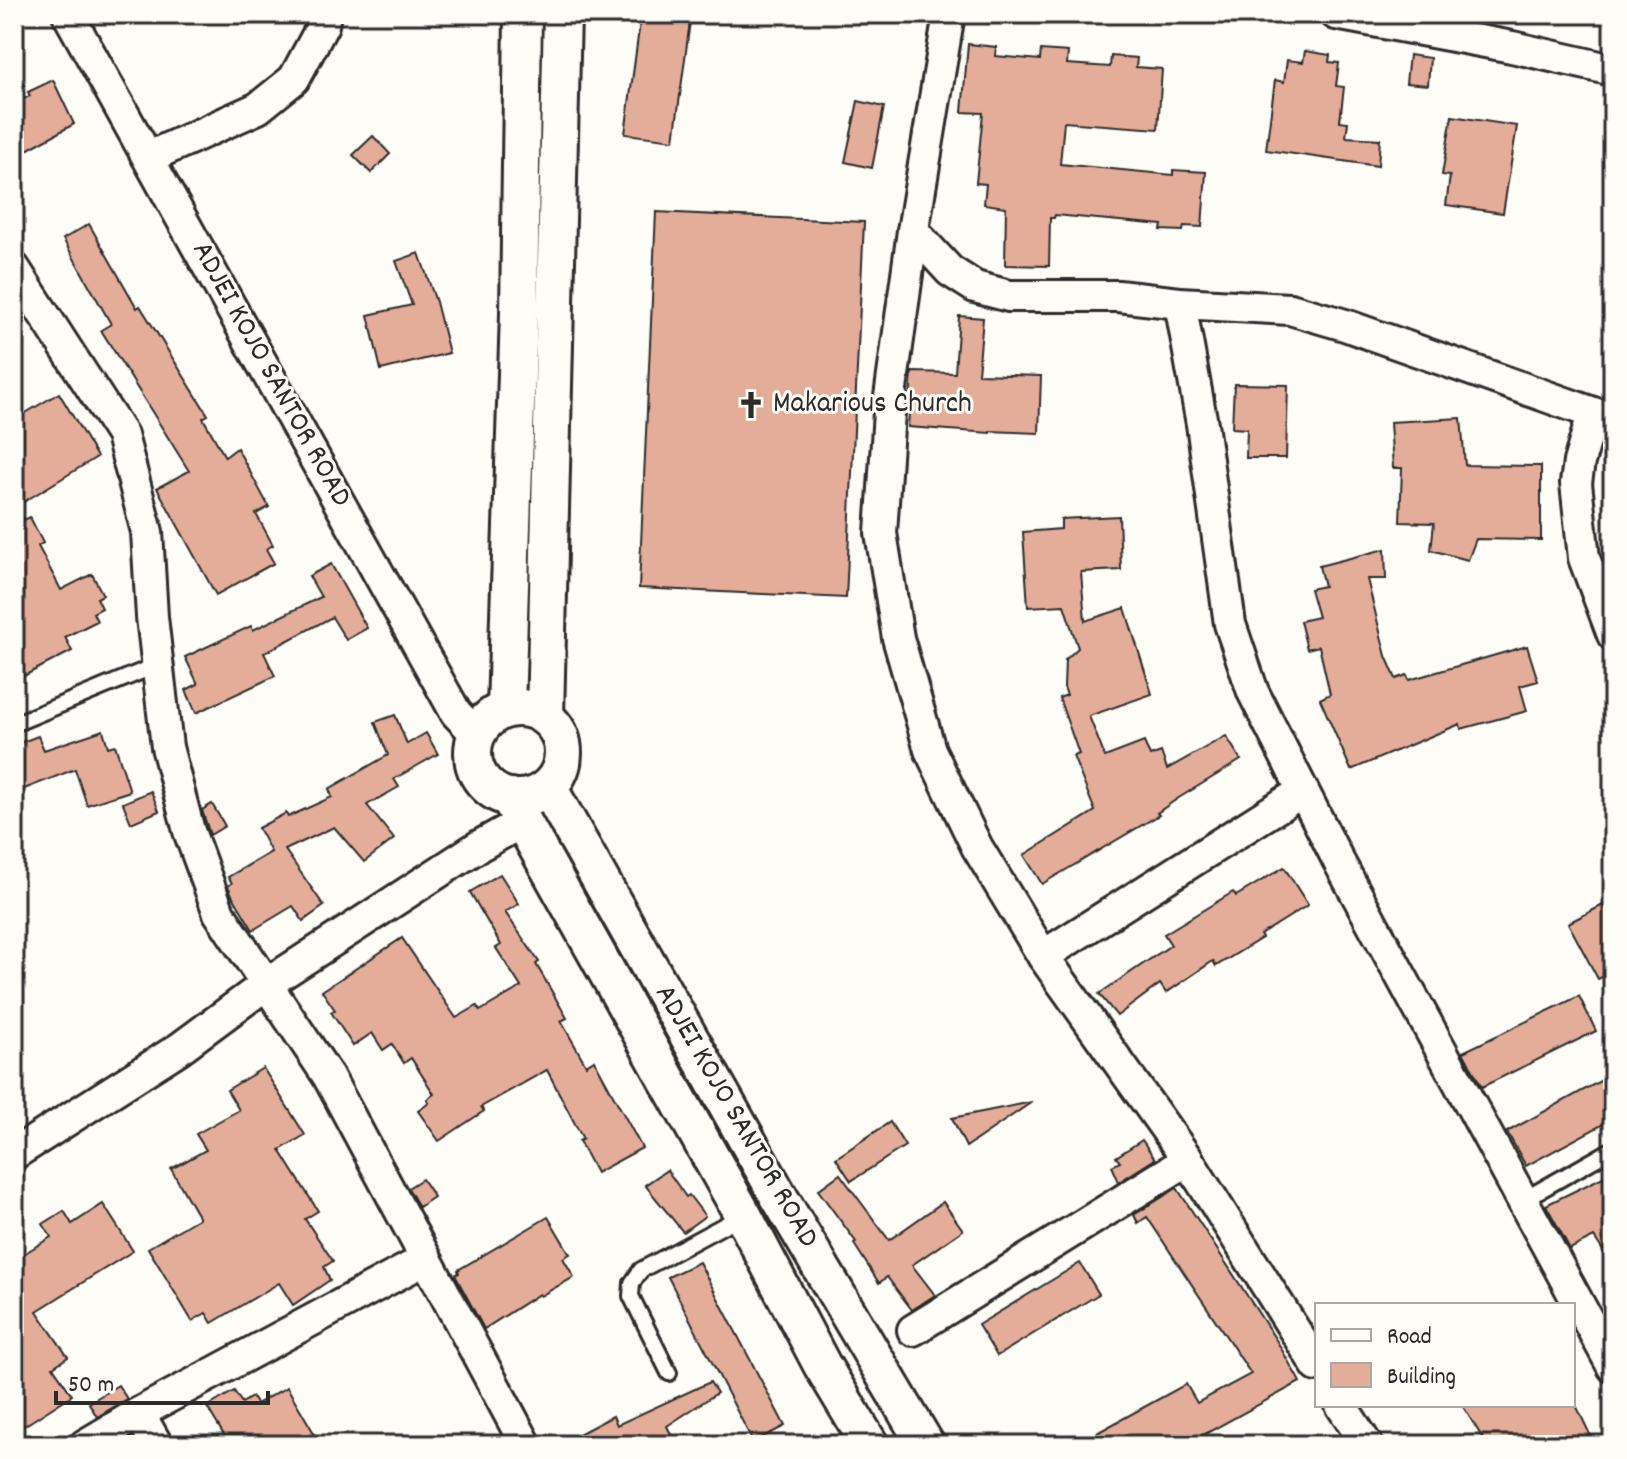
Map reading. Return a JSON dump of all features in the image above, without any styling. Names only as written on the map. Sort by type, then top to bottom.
[{"type":"street","name":"ADJEI KOJO SANTOR ROAD","points":[[68,14],[456,713],[476,734]]},
{"type":"street","points":[[149,157],[258,108],[294,79],[323,25],[325,14]]},
{"type":"street","points":[[506,708],[519,313],[523,14]]},
{"type":"street","points":[[545,716],[562,14]]},
{"type":"street","points":[[949,14],[913,231],[890,397],[881,533],[898,638],[930,750],[977,847],[1043,956],[1188,1160],[1315,1363]]},
{"type":"street","points":[[1336,14],[1512,47],[1613,70]]},
{"type":"street","points":[[913,231],[950,271],[975,287],[1009,296],[1118,296],[1290,309],[1345,325],[1603,417],[1579,462],[1576,483],[1584,558],[1613,635]]},
{"type":"street","points":[[14,268],[122,435],[147,532],[167,747],[189,831],[219,913],[328,1076],[526,1445]]},
{"type":"street","points":[[1180,303],[1202,424],[1230,624],[1253,692],[1303,791],[1613,1367]]},
{"type":"street","points":[[14,1154],[180,1048],[265,985],[479,846],[529,797],[548,787],[560,771],[564,751],[558,732],[545,716],[526,708],[506,708],[488,718],[476,734],[472,754],[477,774],[515,810]]},
{"type":"street","name":"ADJEI KOJO SANTOR ROAD","points":[[548,787],[778,1195],[926,1445]]},
{"type":"street","points":[[1043,956],[1303,791]]},
{"type":"street","name":"ADJEI KOJO SANTOR ROAD","points":[[515,810],[743,1215],[822,1365],[870,1445]]},
{"type":"street","points":[[913,1330],[1188,1160]]},
{"type":"street","points":[[85,1445],[426,1259]]},
{"type":"street","points":[[1342,1407],[1367,1445]]},
{"type":"street","points":[[139,1413],[157,1445]]},
{"type":"lane","points":[[14,724],[157,665]]},
{"type":"lane","points":[[1523,1200],[1613,1149]]},
{"type":"lane","points":[[669,1373],[631,1296],[632,1283],[641,1270],[743,1215]]},
{"type":"building","points":[[641,14],[691,14],[674,140],[625,134]]},
{"type":"building","points":[[968,44],[996,47],[995,56],[1040,60],[1041,50],[1068,52],[1067,64],[1110,67],[1111,56],[1137,58],[1136,67],[1162,69],[1158,129],[1064,122],[1060,164],[1173,175],[1173,170],[1206,172],[1202,227],[1184,226],[1183,231],[1161,230],[1162,225],[1055,215],[1050,218],[1049,266],[1005,265],[1006,207],[984,204],[986,184],[976,183],[983,113],[962,112]]},
{"type":"building","points":[[1305,51],[1330,55],[1329,62],[1339,63],[1336,86],[1344,87],[1340,121],[1348,122],[1346,137],[1380,139],[1378,166],[1266,150],[1275,80],[1284,82],[1287,60],[1303,62]]},
{"type":"building","points":[[1409,55],[1430,58],[1428,85],[1406,83]]},
{"type":"building","points":[[53,80],[74,124],[14,157],[14,103]]},
{"type":"building","points":[[858,101],[884,107],[872,168],[845,162]]},
{"type":"building","points":[[1452,116],[1517,126],[1503,213],[1446,205],[1450,176],[1442,175]]},
{"type":"building","points":[[373,136],[390,154],[371,173],[353,155]]},
{"type":"building","name":"Makarious Church","points":[[656,212],[864,222],[846,598],[639,588]]},
{"type":"building","points":[[89,224],[137,308],[140,306],[208,415],[203,418],[225,457],[237,448],[269,507],[256,514],[273,545],[266,549],[274,563],[216,595],[157,488],[189,471],[101,330],[111,324],[63,239]]},
{"type":"building","points":[[419,253],[449,353],[381,370],[368,315],[412,305],[396,261]]},
{"type":"building","points":[[959,316],[983,318],[978,374],[1041,376],[1039,433],[908,427],[912,372],[955,373]]},
{"type":"building","points":[[1234,384],[1288,385],[1286,458],[1246,458],[1247,429],[1232,428]]},
{"type":"building","points":[[59,393],[97,457],[17,506],[24,520],[30,517],[43,543],[38,546],[61,590],[92,574],[103,595],[97,598],[102,608],[93,613],[97,621],[65,637],[72,651],[14,681],[14,420]]},
{"type":"building","points":[[1461,418],[1465,465],[1541,466],[1541,540],[1476,539],[1468,560],[1431,550],[1434,523],[1400,522],[1402,468],[1393,468],[1390,422]]},
{"type":"building","points":[[1119,516],[1121,570],[1081,572],[1085,621],[1125,608],[1152,694],[1089,716],[1105,757],[1144,742],[1150,756],[1161,752],[1167,769],[1226,736],[1241,760],[1177,799],[1157,813],[1159,815],[1042,884],[1024,855],[1095,811],[1073,756],[1079,754],[1059,698],[1067,695],[1064,687],[1065,660],[1078,648],[1064,605],[1028,607],[1023,532],[1061,529],[1061,519]]},
{"type":"building","points":[[1385,549],[1386,579],[1367,579],[1386,656],[1396,679],[1407,675],[1409,680],[1527,646],[1538,681],[1520,686],[1527,711],[1461,729],[1460,724],[1351,770],[1320,699],[1330,694],[1319,646],[1307,649],[1300,621],[1318,617],[1310,589],[1324,586],[1319,566]]},
{"type":"building","points":[[331,564],[367,628],[346,640],[332,617],[264,653],[275,676],[196,713],[186,690],[198,684],[185,657],[251,626],[253,630],[321,597],[309,576]]},
{"type":"building","points":[[395,715],[407,744],[426,733],[438,754],[394,779],[399,787],[367,805],[394,839],[364,862],[334,827],[285,850],[324,906],[303,921],[293,906],[253,930],[232,895],[228,886],[232,883],[228,877],[271,852],[258,828],[286,813],[288,817],[332,797],[329,789],[388,755],[375,722]]},
{"type":"building","points":[[103,730],[108,747],[115,745],[130,791],[87,805],[75,769],[14,793],[14,745],[38,736],[44,750]]},
{"type":"building","points":[[151,791],[159,811],[131,823],[123,803]]},
{"type":"building","points":[[212,804],[225,826],[210,835],[202,810]]},
{"type":"building","points":[[1284,867],[1308,905],[1260,935],[1262,938],[1216,966],[1213,961],[1166,993],[1160,984],[1117,1016],[1099,994],[1171,945],[1164,934],[1233,892],[1236,896]]},
{"type":"building","points":[[500,874],[519,904],[505,912],[539,962],[536,964],[567,1018],[561,1021],[586,1065],[594,1060],[642,1148],[596,1173],[579,1141],[583,1139],[547,1070],[481,1107],[484,1111],[439,1141],[418,1111],[429,1103],[427,1099],[434,1094],[411,1058],[404,1063],[392,1044],[383,1050],[372,1033],[353,1046],[331,1012],[335,1010],[322,991],[402,938],[456,1018],[477,1006],[480,1011],[521,987],[496,948],[501,945],[470,892]]},
{"type":"building","points":[[1613,900],[1613,972],[1598,979],[1568,923]]},
{"type":"building","points":[[1579,996],[1596,1031],[1482,1087],[1463,1052]]},
{"type":"building","points":[[263,1068],[305,1135],[280,1150],[318,1211],[305,1219],[333,1261],[324,1267],[330,1280],[293,1305],[279,1283],[212,1323],[206,1313],[192,1321],[148,1248],[199,1218],[171,1169],[206,1150],[196,1134],[239,1110],[227,1090]]},
{"type":"building","points":[[1613,1074],[1613,1119],[1526,1166],[1507,1132]]},
{"type":"building","points":[[1032,1102],[966,1147],[952,1118]]},
{"type":"building","points":[[890,1122],[905,1146],[851,1181],[836,1158]]},
{"type":"building","points":[[1142,1140],[1155,1159],[1119,1182],[1112,1166],[1120,1162],[1116,1157]]},
{"type":"building","points":[[667,1170],[686,1197],[689,1195],[705,1216],[683,1232],[645,1185]]},
{"type":"building","points":[[1613,1172],[1613,1266],[1594,1237],[1570,1249],[1546,1205]]},
{"type":"building","points":[[840,1174],[889,1240],[943,1202],[963,1230],[912,1265],[935,1295],[912,1310],[887,1277],[879,1283],[854,1244],[856,1242],[818,1190]]},
{"type":"building","points":[[422,1179],[434,1197],[419,1207],[408,1188]]},
{"type":"building","points":[[1177,1188],[1300,1382],[1185,1445],[1075,1445],[1186,1384],[1197,1403],[1251,1374],[1147,1217],[1138,1223],[1134,1215]]},
{"type":"building","points":[[103,1204],[133,1251],[37,1311],[68,1357],[53,1367],[72,1395],[24,1426],[22,1423],[14,1428],[14,1260],[51,1237],[43,1224],[64,1211],[72,1224]]},
{"type":"building","points":[[548,1217],[570,1254],[563,1258],[574,1277],[539,1294],[484,1329],[455,1275],[459,1273],[458,1270]]},
{"type":"building","points":[[699,1262],[785,1426],[753,1442],[668,1277]]},
{"type":"building","points":[[1080,1263],[1099,1294],[997,1356],[978,1325]]},
{"type":"building","points":[[710,1382],[717,1393],[667,1426],[676,1445],[558,1445],[613,1416],[617,1425]]},
{"type":"building","points":[[118,1385],[127,1399],[97,1417],[89,1403]]},
{"type":"building","points":[[287,1387],[321,1445],[230,1445],[207,1407],[234,1391],[242,1403],[252,1397],[256,1404]]},
{"type":"building","points":[[1576,1405],[1595,1445],[1487,1445],[1463,1407]]},
{"type":"place","name":"Makarious Church","points":[[751,405]]}]
